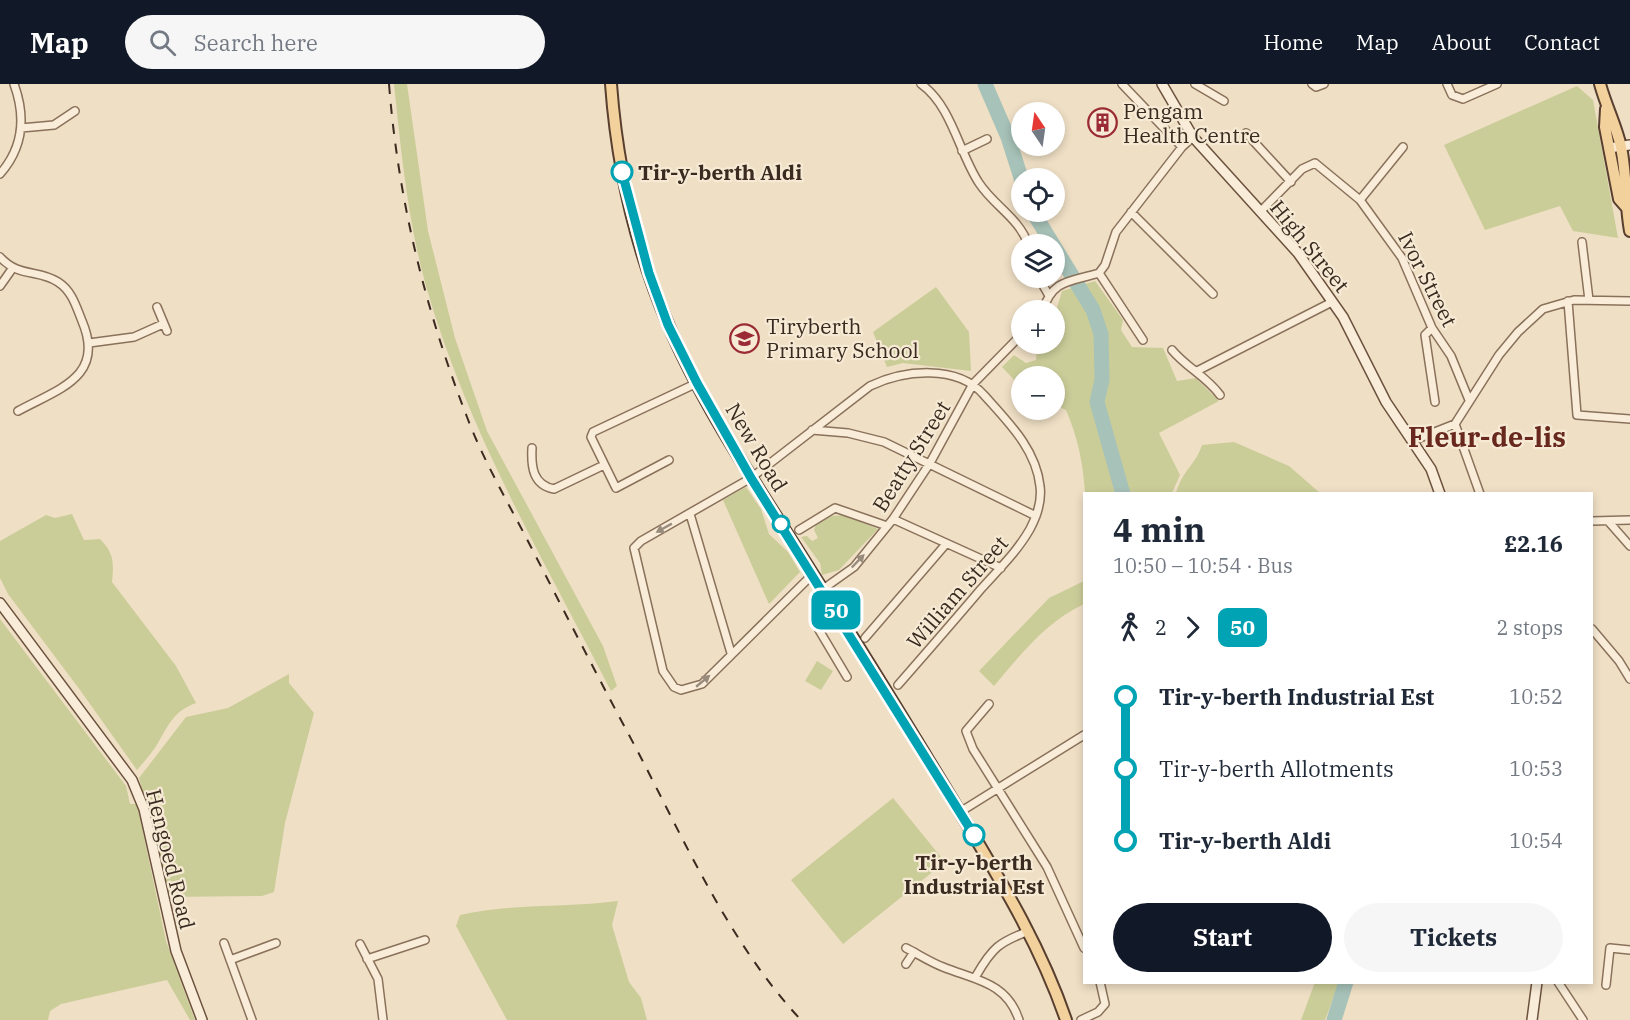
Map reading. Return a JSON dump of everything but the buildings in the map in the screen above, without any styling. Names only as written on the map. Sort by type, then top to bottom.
[{"type":"main road","name":"New Road","points":[[611,84],[618,148],[633,219],[668,325],[697,383],[751,478],[823,589],[994,866],[1051,976],[1066,1020]]},
{"type":"main road","name":"High Street","points":[[1162,84],[1193,137],[1298,253],[1332,302],[1353,333],[1386,402],[1431,469],[1439,492]]},
{"type":"main road","points":[[1600,84],[1606,107],[1605,127],[1620,146],[1619,199],[1626,207],[1630,231]]},
{"type":"main road","name":"Hengoed Road","points":[[0,603],[132,780],[144,808],[176,951],[202,1020]]},
{"type":"main road","points":[[1532,1020],[1537,984]]},
{"type":"street","points":[[0,174],[18,145],[21,128],[21,106],[14,84]]},
{"type":"street","points":[[921,84],[944,112],[980,184],[1016,222],[1023,234]]},
{"type":"street","points":[[1122,84],[1182,147]]},
{"type":"street","points":[[1312,84],[1316,87],[1324,84]]},
{"type":"street","points":[[1447,84],[1452,95],[1462,99],[1497,84]]},
{"type":"street","points":[[1200,85],[1224,101]]},
{"type":"street","points":[[21,128],[54,125],[75,111]]},
{"type":"street","points":[[1246,133],[1291,182]]},
{"type":"street","points":[[1046,300],[1048,294],[1058,286],[1096,274],[1105,265],[1116,232],[1182,147],[1193,137]]},
{"type":"street","points":[[962,151],[987,139]]},
{"type":"street","points":[[1360,200],[1403,147]]},
{"type":"street","name":"Ivor Street","points":[[1260,212],[1302,169],[1315,163],[1360,200],[1402,258],[1432,328],[1451,356],[1469,400]]},
{"type":"street","points":[[1131,212],[1213,294]]},
{"type":"street","points":[[1582,242],[1589,300]]},
{"type":"street","points":[[0,257],[12,269],[47,277],[67,289],[89,343],[89,356],[81,374],[18,411]]},
{"type":"street","points":[[0,286],[12,269]]},
{"type":"street","points":[[1096,274],[1143,340]]},
{"type":"street","points":[[1045,288],[1048,294]]},
{"type":"street","points":[[1568,301],[1577,415],[1630,419]]},
{"type":"street","points":[[1412,441],[1419,436],[1447,429],[1455,424],[1499,355],[1524,326],[1543,309],[1568,301],[1630,302]]},
{"type":"street","points":[[1197,370],[1332,302]]},
{"type":"street","points":[[89,343],[135,337],[165,328],[157,307]]},
{"type":"street","points":[[1432,328],[1425,335],[1425,346],[1435,402]]},
{"type":"street","name":"Beatty Street","points":[[823,589],[854,567],[893,519],[930,463],[973,384],[1011,345]]},
{"type":"street","points":[[1172,350],[1185,364],[1197,370],[1220,395]]},
{"type":"street","points":[[813,430],[870,438],[930,463],[1036,516],[1041,500],[1040,486],[1029,450],[973,384],[932,373],[905,374],[887,378],[855,395],[751,478],[636,544],[634,548],[654,643],[668,680],[681,690],[702,684],[813,574]]},
{"type":"street","points":[[669,460],[616,488],[591,437],[593,432],[697,383]]},
{"type":"street","points":[[1455,424],[1479,492]]},
{"type":"street","points":[[532,448],[533,471],[538,482],[554,489],[604,465]]},
{"type":"street","points":[[799,530],[835,508],[887,526]]},
{"type":"street","points":[[690,514],[731,653]]},
{"type":"street","name":"William Street","points":[[898,685],[1001,568],[1021,543],[1036,516]]},
{"type":"street","points":[[893,519],[1001,568]]},
{"type":"street","points":[[1593,521],[1630,520]]},
{"type":"street","points":[[1608,521],[1630,546]]},
{"type":"street","points":[[865,638],[946,544]]},
{"type":"street","points":[[834,607],[819,630],[847,677]]},
{"type":"street","points":[[1593,630],[1619,661],[1630,679]]},
{"type":"street","points":[[989,704],[966,731],[973,749],[1047,867],[1083,946]]},
{"type":"street","points":[[960,812],[1083,736]]},
{"type":"street","points":[[976,976],[990,952],[1004,940],[1029,931]]},
{"type":"street","points":[[367,959],[425,940]]},
{"type":"street","points":[[230,960],[276,943]]},
{"type":"street","points":[[224,944],[252,1020]]},
{"type":"street","points":[[360,945],[378,980],[383,1020]]},
{"type":"street","points":[[906,948],[942,967],[976,976],[1001,992],[1015,1007],[1020,1020]]},
{"type":"street","points":[[1606,985],[1610,948],[1630,950]]},
{"type":"street","points":[[906,964],[914,952]]},
{"type":"street","points":[[1081,1020],[1098,1012],[1105,1004],[1100,984]]},
{"type":"street","points":[[1559,984],[1574,1010],[1583,1020]]},
{"type":"green space","points":[[394,84],[407,84],[428,231],[455,338],[487,431],[603,646],[617,686],[611,691],[508,493],[443,339],[426,286],[414,237]]},
{"type":"green space","points":[[1577,86],[1593,100],[1618,238],[1573,231],[1560,206],[1485,230],[1444,145]]},
{"type":"green space","points":[[1095,281],[1123,320],[1121,330],[1132,347],[1163,348],[1177,381],[1196,378],[1219,401],[1159,433],[1180,475],[1172,492],[1085,492],[1077,441],[1065,410],[1065,366],[1011,366],[1011,377],[1002,367],[1014,355],[1026,363],[1036,360],[1037,354],[1065,354],[1065,300],[1059,300],[1062,291]]},
{"type":"green space","points":[[936,287],[969,332],[971,371],[903,363],[887,367],[873,332]]},
{"type":"green space","points":[[1234,442],[1289,466],[1319,492],[1176,492],[1202,445]]},
{"type":"green space","points":[[746,487],[761,509],[769,534],[788,552],[800,572],[769,604],[723,500]]},
{"type":"green space","points":[[72,514],[84,540],[100,539],[108,549],[113,564],[112,582],[176,666],[196,703],[177,714],[137,770],[8,594],[0,578],[0,541],[46,515],[55,518]]},
{"type":"green space","points":[[844,515],[878,529],[839,570],[822,575],[820,563],[801,537],[807,536],[812,541],[818,538],[814,530],[816,524],[832,516]]},
{"type":"green space","points":[[1083,581],[1083,604],[1046,629],[994,686],[979,671],[1049,598]]},
{"type":"green space","points":[[0,619],[126,786],[130,804],[137,804],[166,941],[195,1020],[190,1020],[167,980],[61,1004],[50,1011],[48,1020],[0,1020]]},
{"type":"green space","points":[[817,661],[833,671],[821,690],[805,681]]},
{"type":"green space","points":[[289,674],[289,683],[314,713],[285,823],[274,892],[262,896],[170,897],[139,778],[186,717],[228,708]]},
{"type":"green space","points":[[893,798],[945,862],[843,944],[791,880]]},
{"type":"green space","points":[[618,901],[612,925],[629,982],[641,998],[647,1020],[507,1020],[456,926],[460,915],[480,911]]},
{"type":"green space","points":[[1314,984],[1339,984],[1325,1020],[1301,1020]]},
{"type":"waterway","points":[[985,84],[1008,137],[1018,168]]},
{"type":"waterway","points":[[1039,222],[1093,310],[1101,334],[1102,380],[1097,402],[1122,492]]},
{"type":"waterway","points":[[1334,1020],[1345,984]]},
{"type":"railway","points":[[389,84],[399,169],[426,294],[452,376],[481,450],[710,891],[752,959],[801,1020]]},
{"type":"bus line","name":"50","points":[[622,172],[649,273],[668,325],[697,383],[751,478],[834,607],[974,835]]},
{"type":"place","name":"Pengam Health Centre","points":[[1102,123]]},
{"type":"place","name":"Tir-y-berth Aldi","points":[[622,172]]},
{"type":"place","name":"Tiryberth Primary School","points":[[745,338]]},
{"type":"place","name":"Tir-y-berth Industrial Est","points":[[974,835]]},
{"type":"district","name":"Fleur-de-lis","points":[[1487,436]]}]
